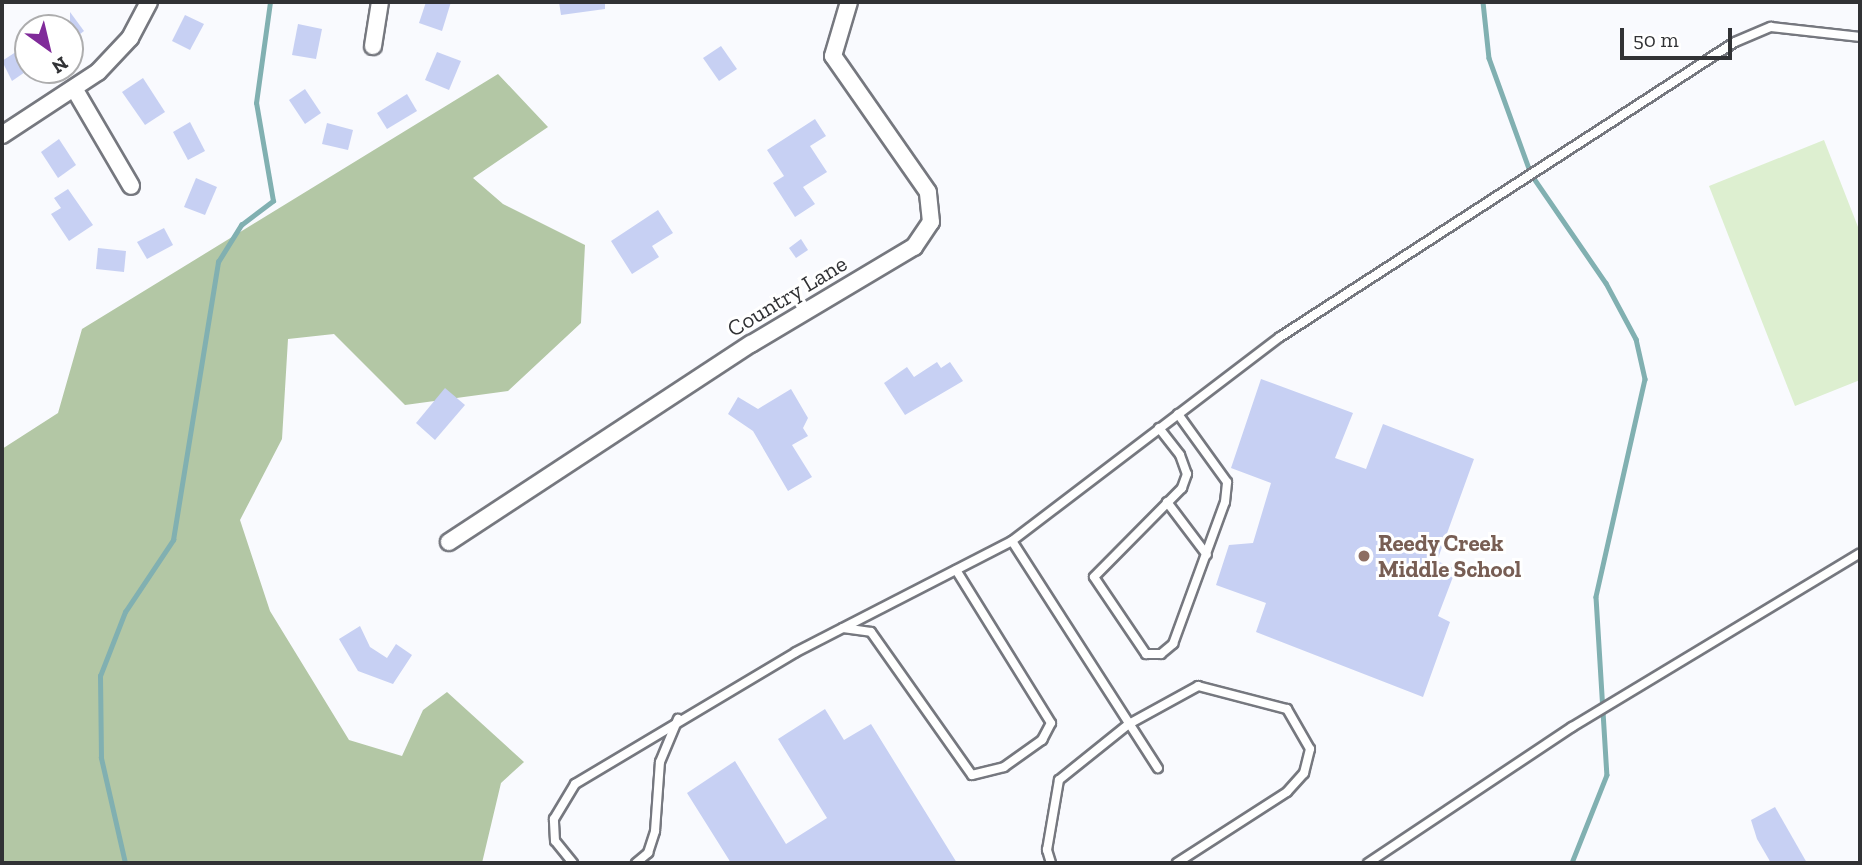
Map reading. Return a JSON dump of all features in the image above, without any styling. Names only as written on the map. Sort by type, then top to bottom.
[{"type":"street","points":[[2,135],[75,90],[116,55],[149,2]]},
{"type":"street","points":[[373,46],[380,2]]},
{"type":"street","name":"Country Lane","points":[[449,542],[751,344],[914,247],[931,222],[928,192],[833,56],[849,2]]},
{"type":"street","points":[[75,90],[131,186]]},
{"type":"lane","points":[[573,863],[555,841],[561,798],[678,719],[844,628],[1012,541],[1280,337],[1742,37],[1784,27],[1860,37]]},
{"type":"lane","points":[[1159,428],[1187,474],[1167,502],[1094,578],[1146,654],[1161,654],[1173,644],[1207,555],[1227,482],[1178,414]]},
{"type":"lane","points":[[1167,502],[1207,555]]},
{"type":"lane","points":[[1012,541],[1158,768]]},
{"type":"lane","points":[[1368,863],[1572,727],[1860,553]]},
{"type":"lane","points":[[844,628],[871,632],[972,775],[1004,767],[1042,740],[1051,723],[956,570]]},
{"type":"lane","points":[[1051,863],[1047,850],[1059,780],[1129,724],[1198,686],[1287,709],[1310,749],[1304,773],[1287,792],[1177,863]]},
{"type":"lane","points":[[636,863],[648,853],[655,831],[660,762],[678,719]]},
{"type":"green space","points":[[498,74],[548,127],[473,178],[503,204],[585,245],[581,323],[508,391],[405,405],[334,334],[288,339],[282,439],[240,520],[270,611],[349,740],[402,756],[423,710],[447,692],[524,762],[501,783],[482,863],[2,863],[2,449],[58,413],[82,329]]},
{"type":"green space","points":[[1824,140],[1860,232],[1860,380],[1795,406],[1709,186]]},
{"type":"building","points":[[426,2],[451,2],[442,31],[419,23]]},
{"type":"building","points":[[559,2],[605,2],[605,9],[561,15]]},
{"type":"building","points":[[185,15],[204,24],[190,50],[172,41]]},
{"type":"building","points":[[298,24],[322,29],[316,59],[292,55]]},
{"type":"building","points":[[721,46],[737,69],[719,81],[703,58]]},
{"type":"building","points":[[437,52],[461,61],[449,90],[425,80]]},
{"type":"building","points":[[14,53],[12,81],[2,61]]},
{"type":"building","points":[[143,78],[165,112],[145,125],[122,92]]},
{"type":"building","points":[[305,89],[321,113],[305,124],[289,100]]},
{"type":"building","points":[[407,94],[417,111],[387,129],[377,113]]},
{"type":"building","points":[[815,119],[826,136],[810,146],[827,172],[803,187],[815,204],[795,217],[773,183],[784,176],[767,150]]},
{"type":"building","points":[[190,122],[205,151],[188,160],[173,132]]},
{"type":"building","points":[[327,123],[353,130],[348,150],[322,144]]},
{"type":"building","points":[[59,139],[76,165],[58,178],[41,152]]},
{"type":"building","points":[[196,178],[217,187],[205,215],[184,207]]},
{"type":"building","points":[[68,189],[93,225],[69,241],[51,214],[61,208],[54,198]]},
{"type":"building","points":[[658,210],[673,233],[652,246],[659,257],[632,274],[611,241]]},
{"type":"building","points":[[164,228],[173,245],[147,259],[137,242]]},
{"type":"building","points":[[801,239],[808,250],[796,258],[789,248]]},
{"type":"building","points":[[98,248],[126,251],[124,272],[96,269]]},
{"type":"building","points":[[937,362],[941,368],[950,362],[963,381],[905,415],[884,383],[907,367],[914,377]]},
{"type":"building","points":[[1261,379],[1353,413],[1335,458],[1366,469],[1383,424],[1474,459],[1437,561],[1456,569],[1438,616],[1450,622],[1423,697],[1256,632],[1266,603],[1216,585],[1229,545],[1253,543],[1271,483],[1231,468]]},
{"type":"building","points":[[445,388],[465,405],[435,440],[416,423]]},
{"type":"building","points":[[791,389],[808,418],[803,428],[808,436],[792,445],[812,477],[788,491],[753,431],[728,414],[738,397],[758,409]]},
{"type":"building","points":[[360,626],[370,647],[387,658],[396,644],[412,655],[393,684],[358,671],[339,639]]},
{"type":"building","points":[[825,709],[844,740],[871,724],[957,863],[731,863],[687,793],[735,761],[786,844],[827,818],[778,739]]},
{"type":"building","points":[[1775,807],[1807,863],[1771,863],[1757,839],[1751,820]]},
{"type":"waterway","points":[[125,863],[101,758],[100,676],[125,612],[173,540],[218,262],[241,225],[273,201],[256,103],[270,2]]},
{"type":"waterway","points":[[1483,2],[1489,58],[1531,174],[1606,283],[1636,339],[1645,379],[1596,597],[1607,775],[1572,863]]},
{"type":"place","name":"Reedy Creek Middle School","points":[[1364,556]]}]
